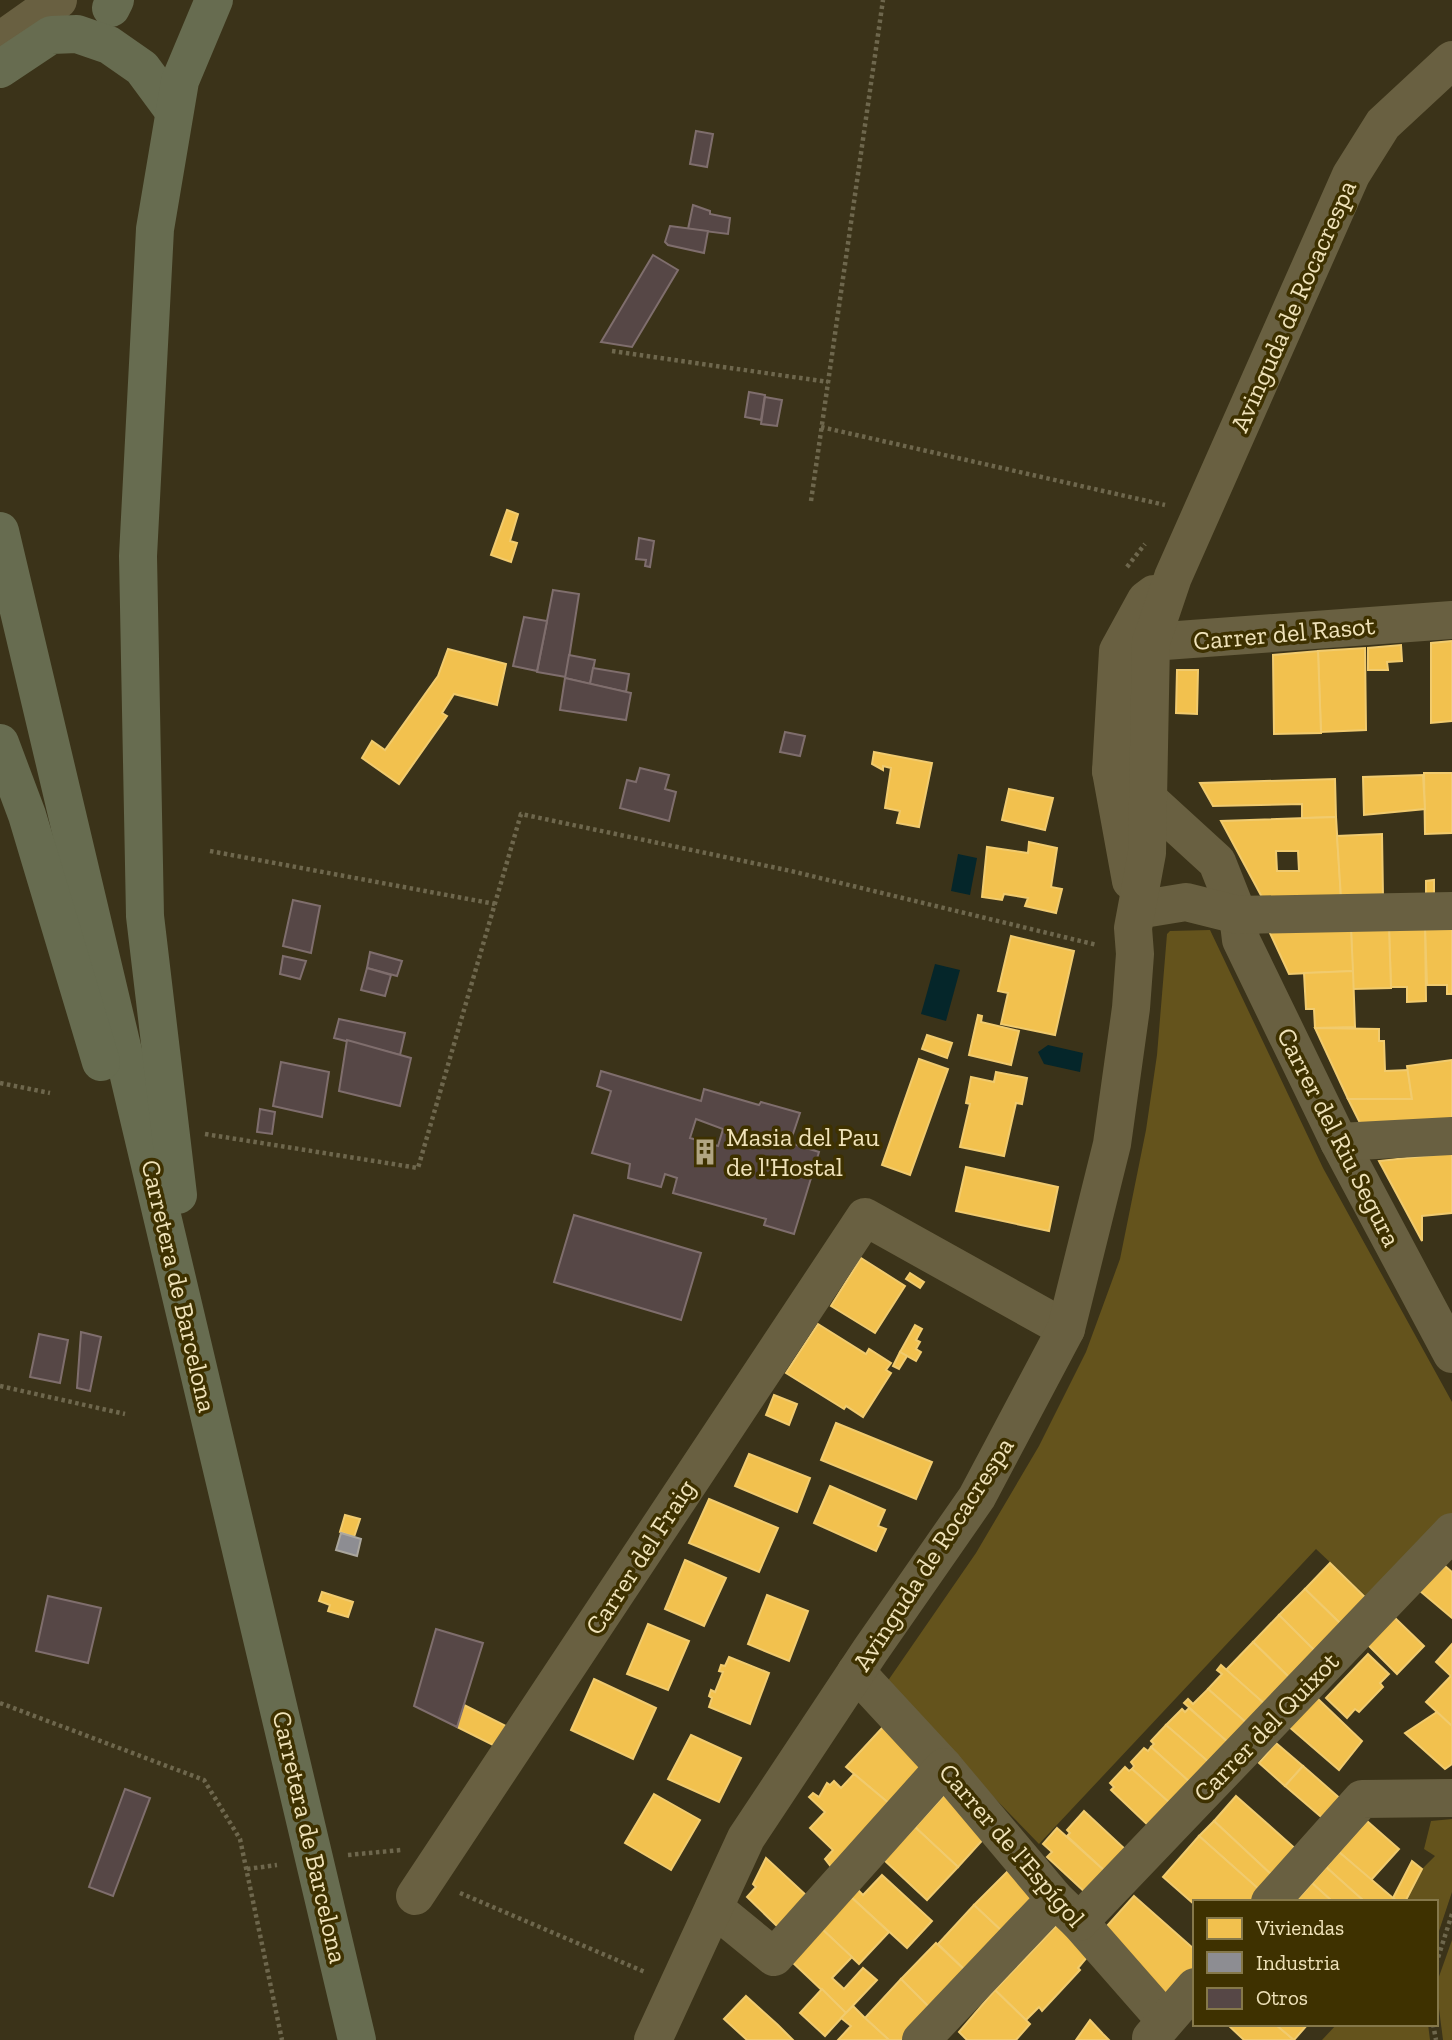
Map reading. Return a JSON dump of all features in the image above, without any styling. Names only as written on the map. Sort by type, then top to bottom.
[{"type":"highway","points":[[198,1367],[145,916],[138,555],[155,229],[180,81],[214,0]]},
{"type":"highway","points":[[0,69],[51,35],[77,34],[109,45],[142,68],[173,110]]},
{"type":"highway","name":"Carretera de Barcelona","points":[[0,531],[357,2040]]},
{"type":"highway","points":[[0,743],[27,815],[198,1367]]},
{"type":"street","points":[[6,37],[58,0]]},
{"type":"street","points":[[0,90],[116,3]]},
{"type":"street","name":"Avinguda de Rocacrespa","points":[[1137,910],[1111,771],[1134,646],[1173,577],[1351,175],[1383,124],[1452,60]]},
{"type":"street","name":"Carrer del Rasot","points":[[1134,646],[1452,620]]},
{"type":"street","name":"Avinguda de Rocacrespa","points":[[653,2040],[746,1838],[977,1497],[1066,1329],[1112,1144],[1135,954],[1133,928],[1146,853],[1147,798],[1134,646]]},
{"type":"street","name":"Carrer del Riu Segura","points":[[1111,771],[1147,798],[1217,862],[1238,915],[1241,940],[1339,1142],[1452,1354]]},
{"type":"street","points":[[1137,910],[1186,902],[1238,915],[1452,911]]},
{"type":"street","points":[[1339,1142],[1452,1136]]},
{"type":"street","name":"Carrer del Fraig","points":[[421,1888],[865,1217],[1066,1329]]},
{"type":"street","name":"Carrer del Quixot","points":[[921,2040],[1067,1911],[1452,1532]]},
{"type":"street","name":"Carrer de l'Espígol","points":[[856,1672],[944,1767],[1067,1911],[1157,2030]]},
{"type":"street","points":[[714,1908],[774,1957],[944,1767]]},
{"type":"street","points":[[1272,1900],[1362,1799],[1452,1798]]},
{"type":"street","points":[[1157,2030],[1193,1989]]},
{"type":"path","points":[[811,501],[883,0]]},
{"type":"path","points":[[612,351],[828,382]]},
{"type":"path","points":[[821,427],[1201,512]]},
{"type":"path","points":[[204,1134],[418,1168],[521,814],[791,871],[1135,954]]},
{"type":"path","points":[[210,852],[495,904]]},
{"type":"path","points":[[0,1083],[50,1093]]},
{"type":"path","points":[[0,1386],[125,1414]]},
{"type":"path","points":[[0,1703],[204,1780],[240,1839],[282,2040]]},
{"type":"path","points":[[421,1888],[678,1986]]},
{"type":"path","points":[[1438,1958],[1452,1914]]},
{"type":"shaded area","points":[[1210,930],[1323,1168],[1452,1402],[1452,1513],[1369,1599],[1316,1549],[1039,1844],[885,1685],[976,1553],[1039,1446],[1086,1352],[1120,1259],[1146,1130],[1157,1055],[1167,934],[1170,931]]},
{"type":"shaded area","points":[[1452,1819],[1452,1892],[1438,1934],[1438,1900],[1406,1900],[1422,1869],[1435,1856],[1424,1849],[1431,1821]]},
{"type":"shaded area","points":[[1452,1940],[1452,2040],[1443,2040],[1438,1979]]},
{"type":"shaded area","points":[[1335,2026],[1428,2026],[1430,2040],[1322,2040]]},
{"type":"water","points":[[958,854],[977,858],[970,895],[951,891]]},
{"type":"water","points":[[935,964],[960,970],[946,1021],[921,1014]]},
{"type":"water","points":[[1048,1045],[1083,1053],[1080,1072],[1044,1064],[1038,1052]]},
{"type":"building: Viviendas","points":[[507,510],[518,514],[510,541],[517,543],[511,562],[491,555]]},
{"type":"building: Viviendas","points":[[1452,641],[1452,721],[1431,723],[1431,643]]},
{"type":"building: Viviendas","points":[[1401,645],[1402,661],[1387,662],[1388,670],[1368,670],[1368,648]]},
{"type":"building: Viviendas","points":[[1365,648],[1366,730],[1321,732],[1318,651]]},
{"type":"building: Viviendas","points":[[448,649],[506,664],[497,705],[454,694],[442,713],[447,716],[399,784],[362,758],[372,741],[385,750],[438,676]]},
{"type":"building: Viviendas","points":[[1318,651],[1321,733],[1274,734],[1273,655]]},
{"type":"building: Viviendas","points":[[1177,670],[1198,670],[1197,714],[1176,713]]},
{"type":"building: Viviendas","points":[[874,752],[932,763],[919,827],[897,823],[900,811],[885,808],[891,768],[883,766],[883,770],[872,764]]},
{"type":"building: Viviendas","points":[[1424,773],[1452,773],[1452,833],[1425,834]]},
{"type":"building: Viviendas","points":[[1423,775],[1425,809],[1364,815],[1363,777]]},
{"type":"building: Viviendas","points":[[1335,779],[1336,817],[1302,818],[1302,804],[1213,806],[1200,783]]},
{"type":"building: Viviendas","points":[[1009,789],[1053,798],[1045,830],[1002,820]]},
{"type":"building: Viviendas","points":[[1336,817],[1341,898],[1264,901],[1221,821]],"holes":[[[1276,851],[1298,851],[1299,871],[1277,871]]]},
{"type":"building: Viviendas","points":[[1382,834],[1383,897],[1341,898],[1337,836]]},
{"type":"building: Viviendas","points":[[1029,842],[1057,848],[1051,887],[1062,889],[1056,913],[1025,906],[1028,898],[1004,894],[1002,900],[982,897],[987,847],[1028,853]]},
{"type":"building: Viviendas","points":[[1434,880],[1434,895],[1426,896],[1426,881]]},
{"type":"building: Viviendas","points":[[1452,926],[1452,994],[1447,994],[1447,985],[1427,985],[1425,927]]},
{"type":"building: Viviendas","points":[[1425,927],[1426,1001],[1407,1002],[1407,987],[1391,987],[1389,928]]},
{"type":"building: Viviendas","points":[[1389,928],[1391,988],[1353,989],[1351,929]]},
{"type":"building: Viviendas","points":[[1351,929],[1353,971],[1289,974],[1269,931]]},
{"type":"building: Viviendas","points":[[1011,936],[1074,951],[1055,1035],[1001,1024],[1008,993],[998,991]]},
{"type":"building: Viviendas","points":[[1353,971],[1355,1027],[1315,1028],[1314,1009],[1306,1009],[1304,973]]},
{"type":"building: Viviendas","points":[[978,1015],[982,1016],[981,1022],[1019,1031],[1011,1065],[969,1055]]},
{"type":"building: Viviendas","points":[[1315,1028],[1379,1029],[1379,1041],[1384,1041],[1385,1071],[1408,1070],[1412,1099],[1348,1099]]},
{"type":"building: Viviendas","points":[[927,1035],[952,1043],[947,1058],[922,1049]]},
{"type":"building: Viviendas","points":[[919,1059],[948,1069],[910,1175],[882,1165]]},
{"type":"building: Viviendas","points":[[1452,1060],[1452,1121],[1363,1129],[1348,1099],[1412,1099],[1407,1066]]},
{"type":"building: Viviendas","points":[[996,1072],[1027,1078],[1022,1104],[1016,1103],[1004,1156],[960,1147],[970,1104],[966,1103],[971,1077],[994,1082]]},
{"type":"building: Viviendas","points":[[1452,1153],[1452,1213],[1422,1216],[1422,1241],[1379,1161]]},
{"type":"building: Viviendas","points":[[966,1167],[1058,1187],[1049,1231],[956,1211]]},
{"type":"building: Viviendas","points":[[861,1258],[905,1286],[875,1333],[831,1306]]},
{"type":"building: Viviendas","points":[[910,1273],[924,1282],[920,1288],[906,1279]]},
{"type":"building: Viviendas","points":[[818,1324],[866,1354],[869,1349],[891,1363],[886,1370],[891,1373],[863,1417],[846,1406],[844,1409],[786,1373]]},
{"type":"building: Viviendas","points":[[915,1325],[922,1329],[916,1340],[920,1342],[916,1349],[921,1352],[916,1361],[900,1352]]},
{"type":"building: Viviendas","points":[[900,1352],[907,1356],[899,1369],[893,1366]]},
{"type":"building: Viviendas","points":[[774,1395],[797,1404],[789,1425],[766,1415]]},
{"type":"building: Viviendas","points":[[836,1423],[932,1462],[916,1499],[821,1460]]},
{"type":"building: Viviendas","points":[[749,1454],[810,1478],[797,1512],[735,1486]]},
{"type":"building: Viviendas","points":[[830,1486],[885,1510],[878,1526],[886,1529],[876,1551],[814,1523]]},
{"type":"building: Viviendas","points":[[709,1499],[778,1528],[759,1572],[689,1543]]},
{"type":"building: Viviendas","points":[[345,1515],[360,1519],[354,1537],[340,1532]]},
{"type":"building: Viviendas","points":[[685,1560],[726,1578],[704,1626],[665,1609]]},
{"type":"building: Viviendas","points":[[1330,1563],[1368,1600],[1343,1626],[1305,1589]]},
{"type":"building: Viviendas","points":[[1445,1566],[1452,1572],[1452,1618],[1420,1591]]},
{"type":"building: Viviendas","points":[[1305,1589],[1343,1626],[1317,1653],[1279,1615]]},
{"type":"building: Viviendas","points":[[322,1592],[353,1602],[348,1617],[328,1611],[330,1605],[319,1601]]},
{"type":"building: Viviendas","points":[[767,1595],[808,1611],[789,1661],[748,1644]]},
{"type":"building: Viviendas","points":[[1279,1615],[1317,1653],[1292,1680],[1253,1642]]},
{"type":"building: Viviendas","points":[[1394,1617],[1424,1646],[1397,1674],[1368,1645]]},
{"type":"building: Viviendas","points":[[648,1624],[689,1641],[668,1690],[627,1674]]},
{"type":"building: Viviendas","points":[[1253,1642],[1292,1680],[1267,1706],[1226,1670]]},
{"type":"building: Viviendas","points":[[1452,1644],[1452,1677],[1436,1662]]},
{"type":"building: Viviendas","points":[[1368,1654],[1389,1674],[1380,1683],[1383,1687],[1359,1712],[1355,1709],[1347,1718],[1326,1698]]},
{"type":"building: Viviendas","points":[[729,1657],[769,1673],[750,1724],[709,1707],[711,1690],[715,1692],[723,1672],[719,1671],[721,1665],[725,1666]]},
{"type":"building: Viviendas","points":[[1221,1665],[1267,1706],[1249,1725],[1208,1689],[1222,1674],[1217,1670]]},
{"type":"building: Viviendas","points":[[1452,1677],[1452,1726],[1426,1702]]},
{"type":"building: Viviendas","points":[[594,1679],[656,1708],[633,1759],[571,1730]]},
{"type":"building: Viviendas","points":[[1208,1689],[1249,1725],[1230,1744],[1184,1703],[1188,1699],[1193,1704]]},
{"type":"building: Viviendas","points":[[1316,1697],[1362,1741],[1339,1770],[1288,1726]]},
{"type":"building: Viviendas","points":[[464,1705],[514,1730],[501,1749],[457,1727]]},
{"type":"building: Viviendas","points":[[1189,1708],[1230,1744],[1211,1764],[1166,1725],[1182,1709],[1185,1712]]},
{"type":"building: Viviendas","points":[[1437,1712],[1452,1726],[1452,1764],[1445,1769],[1405,1733]]},
{"type":"building: Viviendas","points":[[1166,1725],[1211,1764],[1192,1784],[1151,1747],[1154,1744],[1151,1741]]},
{"type":"building: Viviendas","points":[[883,1727],[925,1769],[891,1805],[846,1767]]},
{"type":"building: Viviendas","points":[[691,1735],[741,1758],[719,1802],[668,1779]]},
{"type":"building: Viviendas","points":[[1276,1743],[1303,1766],[1285,1786],[1259,1763]]},
{"type":"building: Viviendas","points":[[1151,1747],[1192,1784],[1171,1804],[1132,1769],[1134,1766],[1131,1762],[1144,1748],[1148,1751]]},
{"type":"building: Viviendas","points":[[1303,1766],[1343,1801],[1326,1821],[1285,1786]]},
{"type":"building: Viviendas","points":[[1125,1767],[1129,1771],[1132,1769],[1171,1804],[1150,1827],[1111,1790],[1114,1787],[1110,1783]]},
{"type":"building: Viviendas","points":[[854,1774],[891,1805],[832,1868],[825,1859],[833,1850],[810,1828],[825,1812],[809,1797],[813,1793],[819,1797],[827,1783],[830,1785],[834,1781],[841,1788]]},
{"type":"building: Viviendas","points":[[946,1793],[988,1834],[958,1867],[915,1827]]},
{"type":"building: Viviendas","points":[[654,1794],[700,1820],[671,1870],[625,1843]]},
{"type":"building: Viviendas","points":[[1236,1796],[1298,1851],[1275,1878],[1214,1821]]},
{"type":"building: Viviendas","points":[[1084,1811],[1127,1851],[1107,1873],[1067,1836],[1070,1833],[1067,1830]]},
{"type":"building: Viviendas","points":[[1214,1821],[1275,1878],[1262,1892],[1199,1836]]},
{"type":"building: Viviendas","points":[[1367,1821],[1399,1849],[1371,1880],[1339,1852]]},
{"type":"building: Viviendas","points":[[915,1827],[958,1867],[927,1900],[884,1860]]},
{"type":"building: Viviendas","points":[[1057,1828],[1107,1873],[1087,1894],[1047,1857],[1052,1852],[1043,1844]]},
{"type":"building: Viviendas","points":[[1199,1836],[1262,1892],[1255,1900],[1193,1900],[1193,1903],[1163,1877]]},
{"type":"building: Viviendas","points":[[1339,1852],[1396,1900],[1363,1900],[1326,1867]]},
{"type":"building: Viviendas","points":[[766,1858],[807,1896],[778,1927],[747,1897],[756,1887],[753,1884]]},
{"type":"building: Viviendas","points":[[1412,1861],[1422,1869],[1406,1900],[1393,1898]]},
{"type":"building: Viviendas","points":[[1014,1865],[1041,1896],[1005,1934],[974,1905]]},
{"type":"building: Viviendas","points":[[1326,1867],[1363,1900],[1331,1900],[1312,1883]]},
{"type":"building: Viviendas","points":[[882,1875],[932,1921],[907,1948],[850,1896],[857,1889],[863,1895]]},
{"type":"building: Viviendas","points":[[1312,1883],[1331,1900],[1297,1900]]},
{"type":"building: Viviendas","points":[[850,1896],[889,1932],[859,1964],[821,1928]]},
{"type":"building: Viviendas","points":[[1134,1896],[1193,1948],[1193,1969],[1167,1998],[1106,1927]]},
{"type":"building: Viviendas","points":[[974,1905],[1005,1934],[968,1973],[938,1944]]},
{"type":"building: Viviendas","points":[[1059,1923],[1088,1956],[1078,1968],[1080,1970],[1042,2011],[1039,2007],[1026,2020],[995,1990]]},
{"type":"building: Viviendas","points":[[821,1928],[852,1957],[832,1978],[844,1989],[863,1968],[877,1980],[846,2013],[791,1961]]},
{"type":"building: Viviendas","points":[[936,1943],[968,1973],[933,2011],[901,1979]]},
{"type":"building: Viviendas","points":[[901,1979],[933,2011],[905,2040],[889,2040],[865,2018]]},
{"type":"building: Viviendas","points":[[822,1989],[846,2013],[825,2036],[800,2013]]},
{"type":"building: Viviendas","points":[[995,1990],[1030,2024],[1016,2040],[967,2040],[959,2032]]},
{"type":"building: Viviendas","points":[[746,1996],[793,2040],[747,2040],[724,2019]]},
{"type":"building: Viviendas","points":[[853,2006],[889,2040],[838,2040],[851,2026],[841,2018]]},
{"type":"building: Viviendas","points":[[1090,2020],[1103,2034],[1109,2040],[1076,2040]]},
{"type":"building: Viviendas","points":[[1229,2026],[1277,2026],[1294,2040],[1244,2040]]},
{"type":"building: Viviendas","points":[[1277,2026],[1306,2026],[1294,2040]]},
{"type":"building: Industria","points":[[341,1533],[361,1539],[357,1556],[336,1550]]},
{"type":"building: Otros","points":[[696,131],[713,134],[707,167],[690,164]]},
{"type":"building: Otros","points":[[693,205],[710,211],[710,214],[730,218],[728,234],[688,229]]},
{"type":"building: Otros","points":[[670,226],[708,231],[704,253],[668,245],[665,242]]},
{"type":"building: Otros","points":[[653,255],[678,270],[632,347],[601,342]]},
{"type":"building: Otros","points":[[749,392],[765,395],[761,420],[745,417]]},
{"type":"building: Otros","points":[[765,397],[782,400],[777,426],[761,424]]},
{"type":"building: Otros","points":[[639,538],[654,541],[650,567],[645,566],[646,560],[636,559]]},
{"type":"building: Otros","points":[[553,590],[579,594],[566,677],[537,672]]},
{"type":"building: Otros","points":[[524,617],[547,621],[537,671],[513,666]]},
{"type":"building: Otros","points":[[569,655],[595,660],[590,684],[565,678]]},
{"type":"building: Otros","points":[[593,668],[629,674],[626,692],[590,684]]},
{"type":"building: Otros","points":[[565,678],[631,693],[626,720],[560,710]]},
{"type":"building: Otros","points":[[785,732],[805,736],[800,756],[780,752]]},
{"type":"building: Otros","points":[[640,768],[669,775],[665,789],[676,792],[669,821],[620,808],[627,780],[636,782]]},
{"type":"building: Otros","points":[[293,900],[320,906],[311,953],[283,946]]},
{"type":"building: Otros","points":[[370,952],[402,961],[397,976],[367,968]]},
{"type":"building: Otros","points":[[283,956],[306,961],[300,979],[280,974]]},
{"type":"building: Otros","points":[[367,968],[391,975],[385,996],[361,990]]},
{"type":"building: Otros","points":[[339,1019],[405,1033],[400,1055],[334,1038]]},
{"type":"building: Otros","points":[[347,1040],[411,1058],[400,1106],[339,1091]]},
{"type":"building: Otros","points":[[281,1062],[329,1072],[322,1117],[273,1106]]},
{"type":"building: Otros","name":"Masia del Pau de l'Hostal","points":[[601,1071],[701,1101],[704,1089],[759,1105],[761,1102],[800,1113],[790,1143],[819,1152],[794,1234],[764,1225],[766,1219],[673,1193],[677,1178],[665,1174],[661,1187],[628,1178],[630,1164],[592,1153],[611,1091],[597,1086]],"holes":[[[696,1119],[723,1129],[718,1146],[690,1138]]]},
{"type":"building: Otros","points":[[260,1109],[275,1112],[272,1134],[257,1132]]},
{"type":"building: Otros","points":[[574,1215],[701,1253],[681,1320],[554,1282]]},
{"type":"building: Otros","points":[[81,1332],[101,1337],[90,1391],[77,1388]]},
{"type":"building: Otros","points":[[39,1334],[68,1340],[60,1383],[30,1377]]},
{"type":"building: Otros","points":[[48,1596],[101,1608],[88,1663],[36,1651]]},
{"type":"building: Otros","points":[[436,1629],[483,1643],[457,1727],[414,1706]]},
{"type":"building: Otros","points":[[125,1789],[150,1798],[113,1896],[89,1887]]},
{"type":"place","name":"Masia del Pau de l'Hostal","points":[[705,1152]]}]
